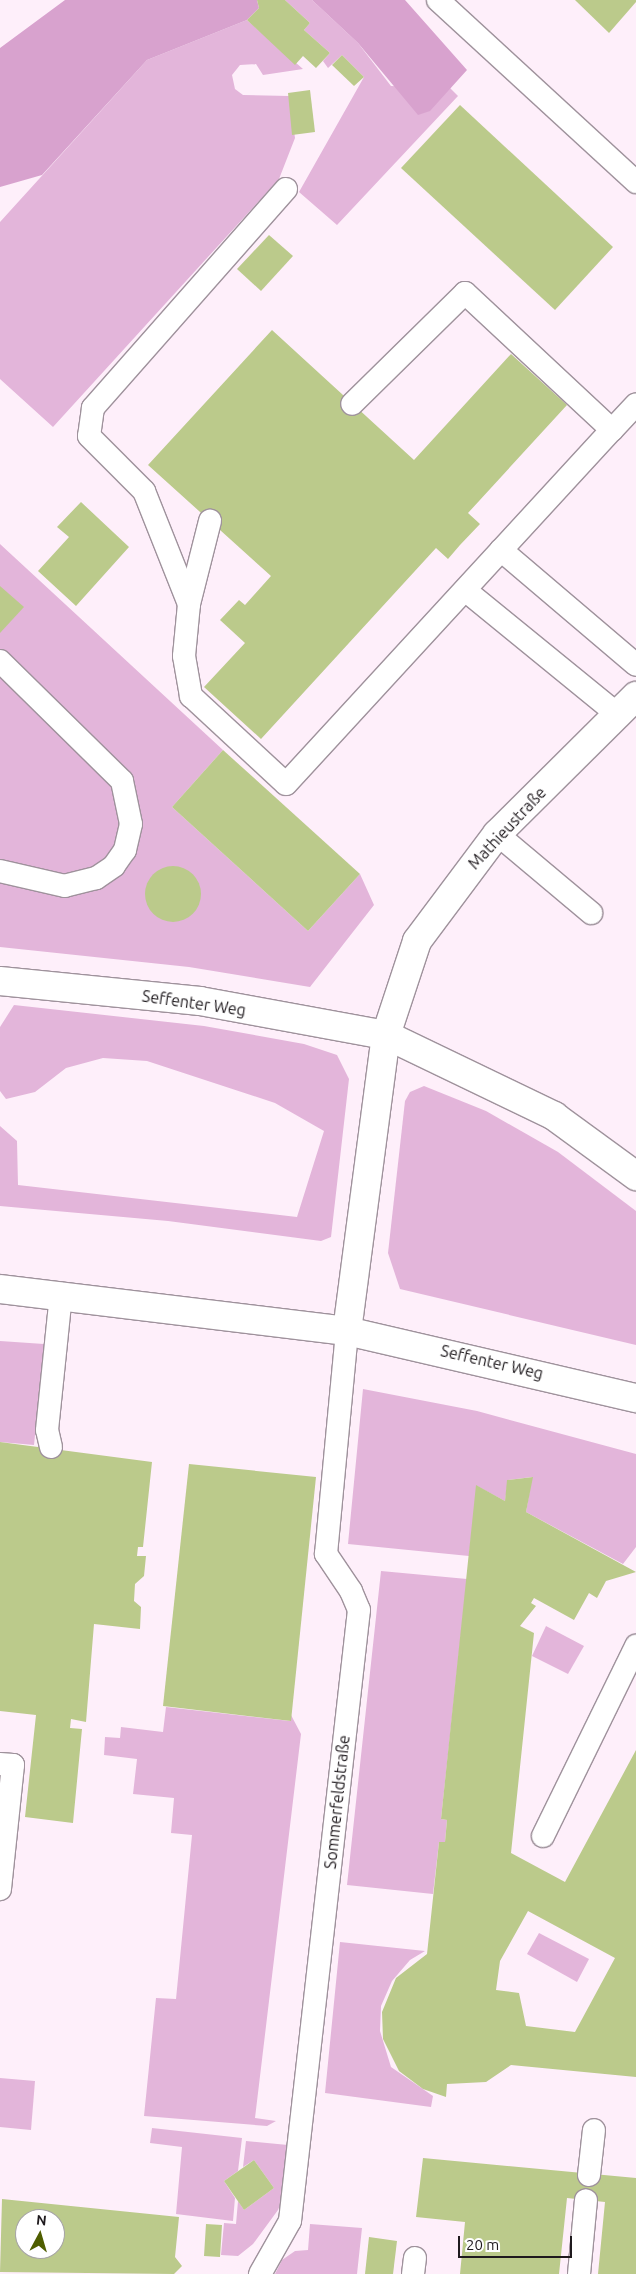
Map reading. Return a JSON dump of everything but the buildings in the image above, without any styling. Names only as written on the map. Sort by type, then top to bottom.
[{"type":"street","name":"Mathieustraße","points":[[386,1035],[417,941],[497,834],[636,696]]},
{"type":"street","name":"Seffenter Weg","points":[[0,981],[200,1001],[386,1035],[554,1116],[635,1173]]},
{"type":"street","points":[[347,1331],[386,1035]]},
{"type":"street","name":"Seffenter Weg","points":[[0,1289],[61,1294],[347,1331],[636,1398]]},
{"type":"lane","points":[[438,0],[636,182]]},
{"type":"lane","points":[[189,604],[144,491],[89,436],[93,408],[286,189]]},
{"type":"lane","points":[[352,404],[465,293],[612,430]]},
{"type":"lane","points":[[210,521],[189,604],[184,656],[191,696],[286,784],[636,404]]},
{"type":"lane","points":[[501,550],[636,665]]},
{"type":"lane","points":[[465,590],[618,715]]},
{"type":"lane","points":[[0,661],[122,781],[131,824],[125,850],[114,866],[96,878],[65,886],[0,871]]},
{"type":"lane","points":[[497,834],[591,912]]},
{"type":"lane","points":[[51,1447],[47,1430],[61,1294]]},
{"type":"lane","name":"Sommerfeldstraße","points":[[260,2274],[290,2221],[359,1610],[351,1591],[326,1554],[347,1331]]},
{"type":"lane","points":[[543,1836],[636,1646]]},
{"type":"lane","points":[[0,1764],[13,1765],[0,1889]]},
{"type":"lane","points":[[589,2175],[594,2130]]},
{"type":"lane","points":[[579,2274],[586,2200]]},
{"type":"shaded area","points":[[65,0],[257,0],[259,8],[247,20],[147,60],[42,175],[0,187],[0,48]]},
{"type":"shaded area","points":[[285,0],[312,0],[358,43],[391,86],[450,88],[458,96],[337,225],[299,192],[364,77],[342,55],[328,68],[323,61],[330,53],[304,30],[310,23]]},
{"type":"shaded area","points":[[312,0],[405,0],[467,70],[430,111],[418,115],[358,43]]},
{"type":"shaded area","points":[[247,20],[303,69],[263,75],[256,64],[240,65],[232,75],[235,89],[243,95],[289,96],[295,138],[279,179],[53,427],[0,379],[0,222],[147,60]]},
{"type":"shaded area","points":[[0,544],[223,750],[172,807],[308,931],[360,874],[374,905],[310,987],[189,967],[0,947]]},
{"type":"shaded area","points":[[14,1005],[204,1026],[304,1044],[337,1055],[349,1079],[331,1237],[321,1241],[168,1221],[0,1206],[0,1126],[17,1141],[18,1185],[297,1217],[324,1131],[275,1103],[147,1061],[103,1058],[66,1068],[35,1092],[6,1099],[0,1091],[0,1027]]},
{"type":"shaded area","points":[[424,1086],[486,1111],[558,1152],[636,1211],[636,1345],[400,1289],[388,1253],[405,1101],[410,1092]]},
{"type":"shaded area","points":[[0,1341],[44,1344],[34,1445],[0,1442]]},
{"type":"shaded area","points":[[363,1389],[477,1411],[636,1454],[636,1547],[623,1564],[526,1512],[532,1477],[508,1480],[505,1501],[477,1486],[469,1556],[348,1544]]},
{"type":"shaded area","points":[[381,1571],[467,1579],[441,1819],[447,1820],[445,1842],[439,1842],[433,1894],[347,1885]]},
{"type":"shaded area","points":[[546,1626],[584,1646],[568,1674],[532,1656]]},
{"type":"shaded area","points":[[166,1707],[290,1721],[291,1715],[301,1734],[255,2118],[276,2121],[267,2126],[144,2116],[156,1998],[176,1999],[192,1835],[171,1833],[174,1798],[133,1794],[137,1759],[104,1755],[105,1737],[120,1738],[121,1727],[163,1732]]},
{"type":"shaded area","points":[[539,1933],[589,1959],[577,1982],[527,1954]]},
{"type":"shaded area","points":[[340,1942],[425,1951],[410,1960],[392,1981],[381,2006],[380,2031],[391,2067],[433,2096],[431,2107],[325,2093]]},
{"type":"shaded area","points":[[0,2078],[35,2081],[31,2130],[0,2127]]},
{"type":"shaded area","points":[[152,2128],[242,2138],[238,2171],[224,2181],[235,2198],[233,2221],[176,2214],[182,2147],[150,2143]]},
{"type":"shaded area","points":[[246,2141],[288,2145],[285,2192],[278,2210],[253,2244],[238,2256],[221,2255],[224,2223],[236,2224],[238,2201],[244,2210],[274,2188],[254,2160],[243,2167]]},
{"type":"shaded area","points":[[310,2224],[362,2228],[357,2274],[275,2274],[282,2260],[295,2251],[308,2250]]}]
